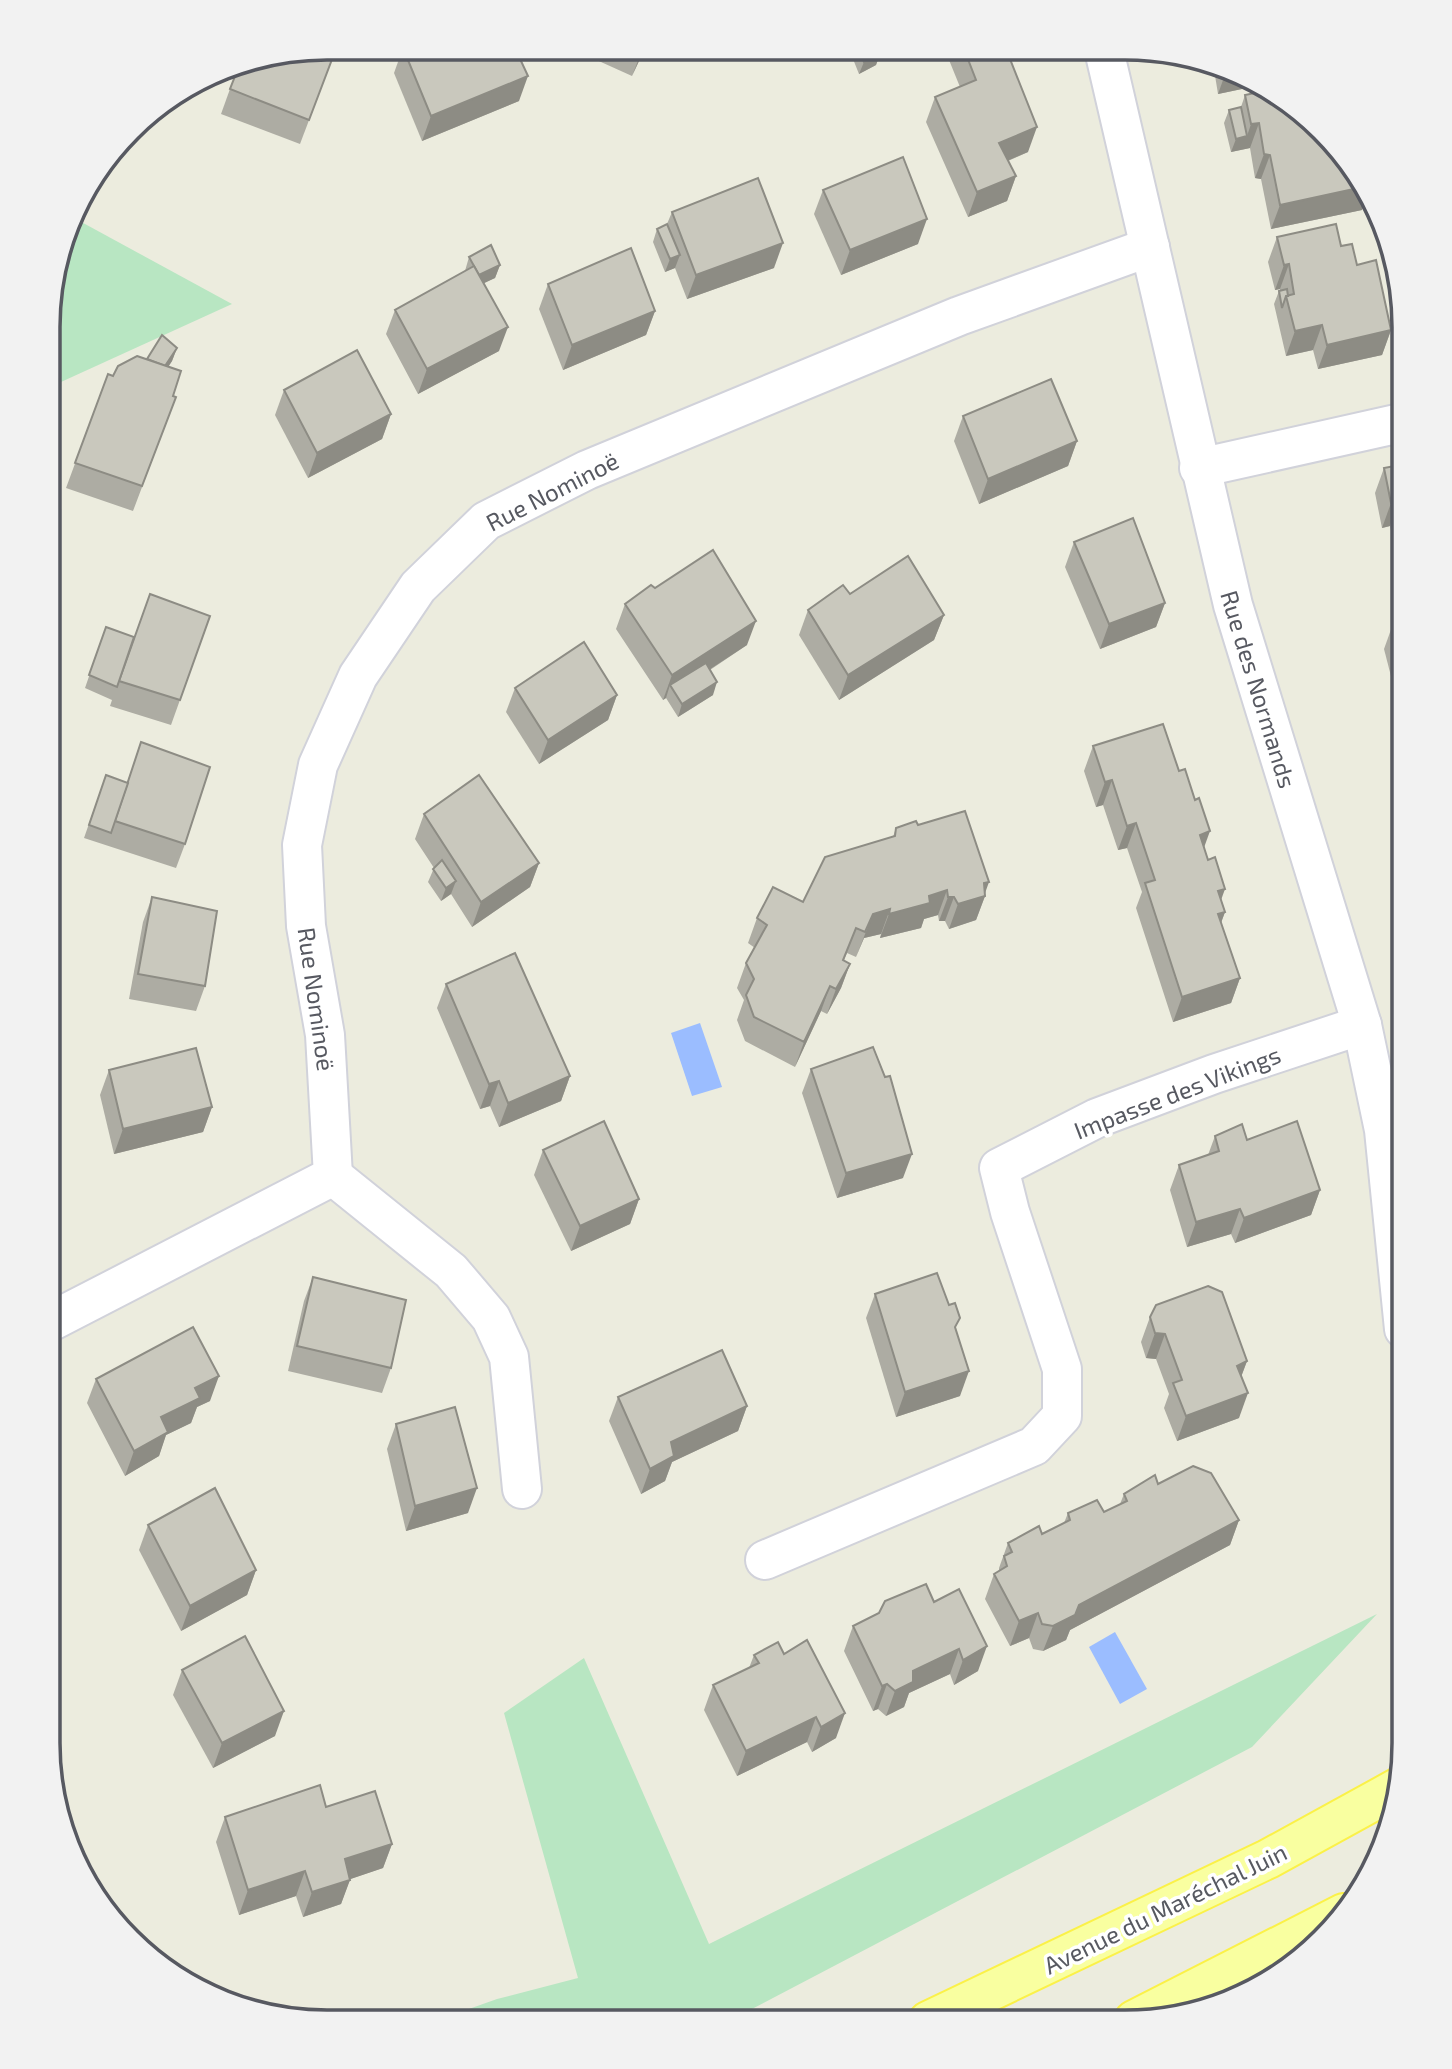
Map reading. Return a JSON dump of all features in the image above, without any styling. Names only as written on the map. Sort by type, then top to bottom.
[{"type":"main road","name":"Avenue du Maréchal Juin","points":[[951,2010],[1268,1859],[1387,1793]]},
{"type":"main road","points":[[1159,2007],[1320,1925]]},
{"type":"street","name":"Rue des Normands","points":[[1106,60],[1199,468],[1233,605],[1362,1025],[1384,1130],[1392,1210]]},
{"type":"street","name":"Rue Nominoë","points":[[333,1176],[325,1035],[306,926],[302,845],[318,765],[353,687],[418,587],[486,521],[587,470],[959,316],[1150,247]]},
{"type":"street","points":[[1199,468],[1392,425]]},
{"type":"street","name":"Impasse des Vikings","points":[[765,1560],[1034,1446],[1062,1416],[1062,1369],[1010,1212],[999,1168],[1097,1118],[1214,1074],[1362,1025]]},
{"type":"street","points":[[60,1317],[333,1176],[451,1271],[491,1318],[509,1357],[522,1489]]},
{"type":"green space","points":[[81,222],[232,304],[60,382],[62,291],[69,257]]},
{"type":"green space","points":[[1377,1614],[1252,1747],[750,2010],[466,2010],[578,1978],[504,1713],[584,1658],[709,1944]]},
{"type":"water","points":[[700,1023],[722,1087],[692,1096],[671,1033]]},
{"type":"water","points":[[1115,1632],[1147,1689],[1120,1704],[1089,1647]]},
{"type":"building","points":[[332,60],[309,120],[230,89],[235,76],[257,69],[291,62]]},
{"type":"building","points":[[408,60],[521,60],[528,76],[431,116]]},
{"type":"building","points":[[968,60],[1010,60],[1037,127],[999,143],[1016,176],[977,192],[935,97],[976,80]]},
{"type":"building","points":[[1245,95],[1259,95],[1302,126],[1326,150],[1355,189],[1280,205],[1270,155],[1264,154],[1259,123],[1251,124]]},
{"type":"building","points":[[1241,107],[1247,136],[1236,139],[1229,110]]},
{"type":"building","points":[[903,157],[927,219],[850,250],[823,190]]},
{"type":"building","points":[[758,178],[783,243],[696,275],[672,212]]},
{"type":"building","points":[[667,224],[680,255],[670,259],[657,229]]},
{"type":"building","points":[[1336,224],[1341,246],[1352,244],[1357,265],[1376,260],[1391,330],[1327,345],[1322,325],[1295,331],[1286,296],[1294,294],[1289,264],[1284,265],[1277,237]]},
{"type":"building","points":[[491,245],[500,265],[479,275],[469,257]]},
{"type":"building","points":[[631,248],[655,311],[572,345],[548,284]]},
{"type":"building","points":[[474,266],[508,327],[427,369],[395,310]]},
{"type":"building","points":[[1287,289],[1288,296],[1282,308],[1279,291]]},
{"type":"building","points":[[162,335],[177,348],[165,366],[147,359]]},
{"type":"building","points":[[357,350],[391,414],[317,453],[284,390]]},
{"type":"building","points":[[137,356],[181,371],[173,396],[176,397],[142,486],[75,463],[108,374],[113,376],[118,366]]},
{"type":"building","points":[[1051,379],[1077,441],[988,479],[963,416]]},
{"type":"building","points":[[1392,466],[1391,503],[1384,468]]},
{"type":"building","points":[[1133,518],[1165,603],[1109,624],[1074,542]]},
{"type":"building","points":[[713,550],[756,621],[672,675],[625,604],[651,585],[655,588]]},
{"type":"building","points":[[908,556],[944,615],[848,675],[808,610],[843,585],[850,594]]},
{"type":"building","points":[[150,594],[210,616],[180,700],[119,681]]},
{"type":"building","points":[[106,627],[134,637],[117,687],[89,675]]},
{"type":"building","points":[[584,642],[617,695],[548,740],[515,688]]},
{"type":"building","points":[[706,663],[717,682],[682,704],[670,685]]},
{"type":"building","points":[[1163,724],[1179,771],[1185,769],[1195,800],[1199,798],[1210,831],[1200,835],[1208,860],[1215,857],[1225,889],[1218,891],[1225,912],[1218,914],[1240,978],[1182,997],[1145,883],[1155,880],[1136,823],[1127,826],[1112,780],[1105,782],[1093,746]]},
{"type":"building","points":[[141,742],[210,767],[185,844],[115,821]]},
{"type":"building","points":[[106,775],[128,783],[111,833],[89,825]]},
{"type":"building","points":[[479,775],[539,863],[481,902],[424,814]]},
{"type":"building","points":[[965,811],[989,882],[984,883],[985,896],[958,904],[954,897],[948,897],[947,890],[929,896],[930,903],[889,914],[890,909],[873,914],[865,932],[856,928],[843,960],[850,964],[836,989],[830,986],[804,1042],[754,1017],[746,995],[754,979],[746,963],[767,925],[757,918],[773,887],[803,902],[825,857],[895,836],[896,828],[916,821],[918,825]]},
{"type":"building","points":[[442,860],[456,881],[446,888],[433,869]]},
{"type":"building","points":[[152,897],[217,911],[205,986],[138,974]]},
{"type":"building","points":[[515,953],[570,1076],[508,1103],[499,1081],[489,1084],[446,984]]},
{"type":"building","points":[[873,1047],[885,1077],[890,1076],[912,1154],[846,1173],[811,1069]]},
{"type":"building","points":[[196,1048],[212,1107],[123,1129],[109,1070]]},
{"type":"building","points":[[604,1121],[639,1199],[580,1226],[543,1150]]},
{"type":"building","points":[[1297,1121],[1320,1190],[1244,1218],[1240,1209],[1196,1222],[1179,1165],[1219,1151],[1215,1136],[1242,1124],[1247,1140]]},
{"type":"building","points":[[937,1273],[949,1305],[955,1303],[960,1318],[955,1327],[969,1371],[905,1392],[875,1294]]},
{"type":"building","points":[[313,1277],[406,1300],[391,1368],[297,1346]]},
{"type":"building","points":[[1208,1286],[1222,1292],[1247,1361],[1237,1366],[1248,1393],[1186,1416],[1173,1383],[1182,1380],[1165,1334],[1155,1333],[1150,1317],[1156,1305]]},
{"type":"building","points":[[193,1327],[219,1376],[195,1388],[200,1398],[161,1417],[168,1432],[134,1451],[96,1379]]},
{"type":"building","points":[[722,1350],[747,1406],[671,1442],[674,1456],[650,1469],[618,1397]]},
{"type":"building","points":[[455,1407],[477,1488],[415,1506],[396,1424]]},
{"type":"building","points":[[1193,1466],[1211,1473],[1239,1520],[1079,1605],[1075,1615],[1053,1626],[1042,1624],[1038,1613],[1019,1621],[994,1574],[1007,1566],[1004,1556],[1012,1552],[1008,1543],[1039,1526],[1042,1534],[1070,1520],[1068,1513],[1097,1500],[1104,1512],[1127,1501],[1124,1494],[1155,1475],[1158,1484]]},
{"type":"building","points":[[215,1488],[256,1570],[190,1606],[148,1525]]},
{"type":"building","points":[[926,1584],[934,1602],[959,1589],[987,1646],[963,1660],[959,1649],[913,1671],[913,1682],[895,1691],[887,1684],[882,1686],[853,1626],[879,1613],[885,1601]]},
{"type":"building","points":[[245,1636],[284,1711],[222,1743],[182,1670]]},
{"type":"building","points":[[807,1640],[845,1713],[821,1727],[816,1717],[746,1751],[713,1685],[759,1663],[754,1655],[778,1642],[784,1654]]},
{"type":"building","points":[[320,1785],[326,1807],[375,1791],[392,1844],[345,1859],[350,1880],[312,1892],[305,1871],[248,1890],[225,1817]]}]
